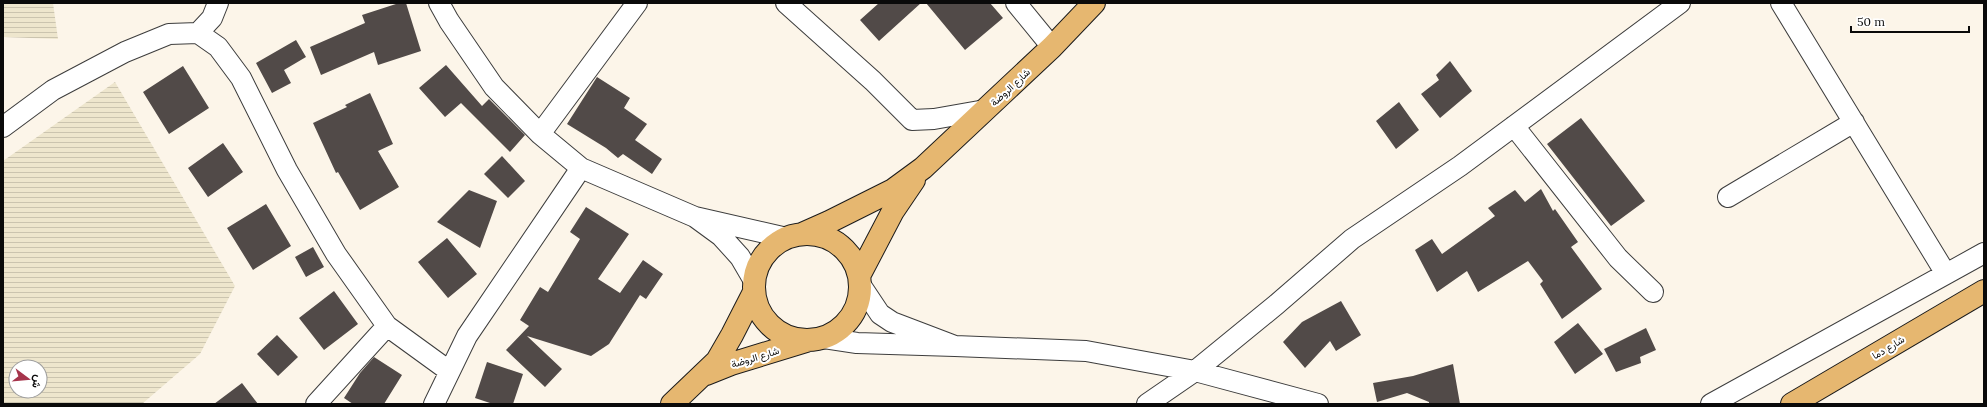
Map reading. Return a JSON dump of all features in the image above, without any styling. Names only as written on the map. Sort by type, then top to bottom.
[{"type":"main road","name":"شارع الروضة","points":[[794,236],[829,222],[893,190],[923,168],[1052,47],[1094,3]]},
{"type":"main road","name":"شارع الروضة","points":[[860,280],[892,211],[923,168]]},
{"type":"main road","points":[[818,235],[832,240],[845,249],[854,262],[860,280],[856,307],[843,326],[816,339],[788,337],[771,327],[760,312],[754,287],[760,263],[771,248],[794,236],[818,235]]},
{"type":"main road","name":"شارع الروضة","points":[[672,404],[703,376],[716,361],[732,335],[754,287]]},
{"type":"main road","name":"شارع دما","points":[[1792,404],[1984,290]]},
{"type":"main road","name":"شارع الروضة","points":[[703,376],[731,364],[816,339]]},
{"type":"street","points":[[198,33],[212,18],[218,3]]},
{"type":"street","points":[[439,3],[449,21],[494,87],[540,134],[581,168],[695,217],[794,236]]},
{"type":"street","points":[[540,134],[637,3]]},
{"type":"street","points":[[786,3],[873,81],[912,120],[941,118],[985,110]]},
{"type":"street","points":[[1016,3],[1052,47]]},
{"type":"street","points":[[1147,404],[1195,371],[1352,239],[1460,166],[1680,3]]},
{"type":"street","points":[[1781,3],[1946,274]]},
{"type":"street","points":[[3,127],[53,90],[125,52],[169,34],[198,33],[218,47],[241,78],[287,170],[336,254],[387,326],[449,371]]},
{"type":"street","points":[[1728,197],[1854,122]]},
{"type":"street","points":[[1514,126],[1618,258],[1653,292]]},
{"type":"street","points":[[434,404],[467,336],[581,168]]},
{"type":"street","points":[[695,217],[726,242],[740,257],[754,287]]},
{"type":"street","points":[[1712,404],[1984,253]]},
{"type":"street","points":[[860,280],[880,314],[886,318],[955,346]]},
{"type":"street","points":[[316,404],[387,326]]},
{"type":"street","points":[[816,339],[857,343],[1086,351],[1195,371],[1318,404]]},
{"type":"shaded area","points":[[3,3],[53,3],[58,39],[3,37]]},
{"type":"shaded area","points":[[115,82],[235,286],[200,354],[142,404],[3,404],[3,161]]},
{"type":"building","points":[[399,3],[406,3],[421,51],[378,65],[374,52],[321,75],[310,47],[365,23],[362,15]]},
{"type":"building","points":[[879,3],[921,3],[879,41],[860,20]]},
{"type":"building","points":[[926,3],[990,3],[1003,18],[965,50]]},
{"type":"building","points":[[296,40],[306,57],[284,70],[291,83],[272,93],[256,63]]},
{"type":"building","points":[[1450,61],[1472,91],[1440,118],[1421,94],[1439,80],[1436,75]]},
{"type":"building","points":[[446,65],[482,106],[489,99],[525,135],[510,152],[461,103],[445,117],[419,88]]},
{"type":"building","points":[[183,66],[209,108],[169,134],[143,92]]},
{"type":"building","points":[[597,77],[630,98],[624,108],[647,124],[635,140],[662,159],[652,174],[623,154],[618,158],[606,148],[567,124]]},
{"type":"building","points":[[370,93],[393,144],[378,151],[399,187],[360,210],[338,172],[336,173],[313,123],[347,107],[345,105]]},
{"type":"building","points":[[1399,102],[1419,130],[1396,149],[1376,121]]},
{"type":"building","points":[[1581,118],[1645,201],[1611,226],[1547,144]]},
{"type":"building","points":[[223,143],[243,172],[208,197],[188,168]]},
{"type":"building","points":[[502,156],[525,181],[508,198],[484,174]]},
{"type":"building","points":[[1541,189],[1553,211],[1555,209],[1578,242],[1571,247],[1602,289],[1562,319],[1540,284],[1543,281],[1528,261],[1478,292],[1467,271],[1437,292],[1415,250],[1432,239],[1442,254],[1495,216],[1488,208],[1515,190],[1525,202]]},
{"type":"building","points":[[469,190],[497,201],[480,248],[437,222]]},
{"type":"building","points":[[266,204],[291,246],[253,270],[227,228]]},
{"type":"building","points":[[586,207],[629,234],[598,279],[620,293],[643,260],[663,274],[646,299],[640,295],[609,344],[591,356],[527,336],[562,369],[545,387],[506,350],[529,326],[520,320],[540,287],[548,292],[580,239],[570,232]]},
{"type":"building","points":[[447,238],[477,274],[448,298],[418,262]]},
{"type":"building","points":[[313,247],[324,267],[306,277],[295,257]]},
{"type":"building","points":[[334,291],[358,324],[324,350],[299,318]]},
{"type":"building","points":[[1341,301],[1361,335],[1336,351],[1330,341],[1305,368],[1283,342],[1302,322]]},
{"type":"building","points":[[1578,323],[1603,354],[1575,374],[1554,342]]},
{"type":"building","points":[[1646,328],[1656,350],[1640,357],[1641,363],[1616,372],[1604,349]]},
{"type":"building","points":[[277,335],[298,357],[278,376],[257,354]]},
{"type":"building","points":[[374,357],[402,375],[384,404],[353,404],[344,398],[360,373]]},
{"type":"building","points":[[487,362],[523,374],[513,404],[493,404],[475,398]]},
{"type":"building","points":[[1453,364],[1460,404],[1429,404],[1429,402],[1407,393],[1377,402],[1373,383],[1413,376]]},
{"type":"building","points":[[242,383],[258,404],[214,404]]}]
